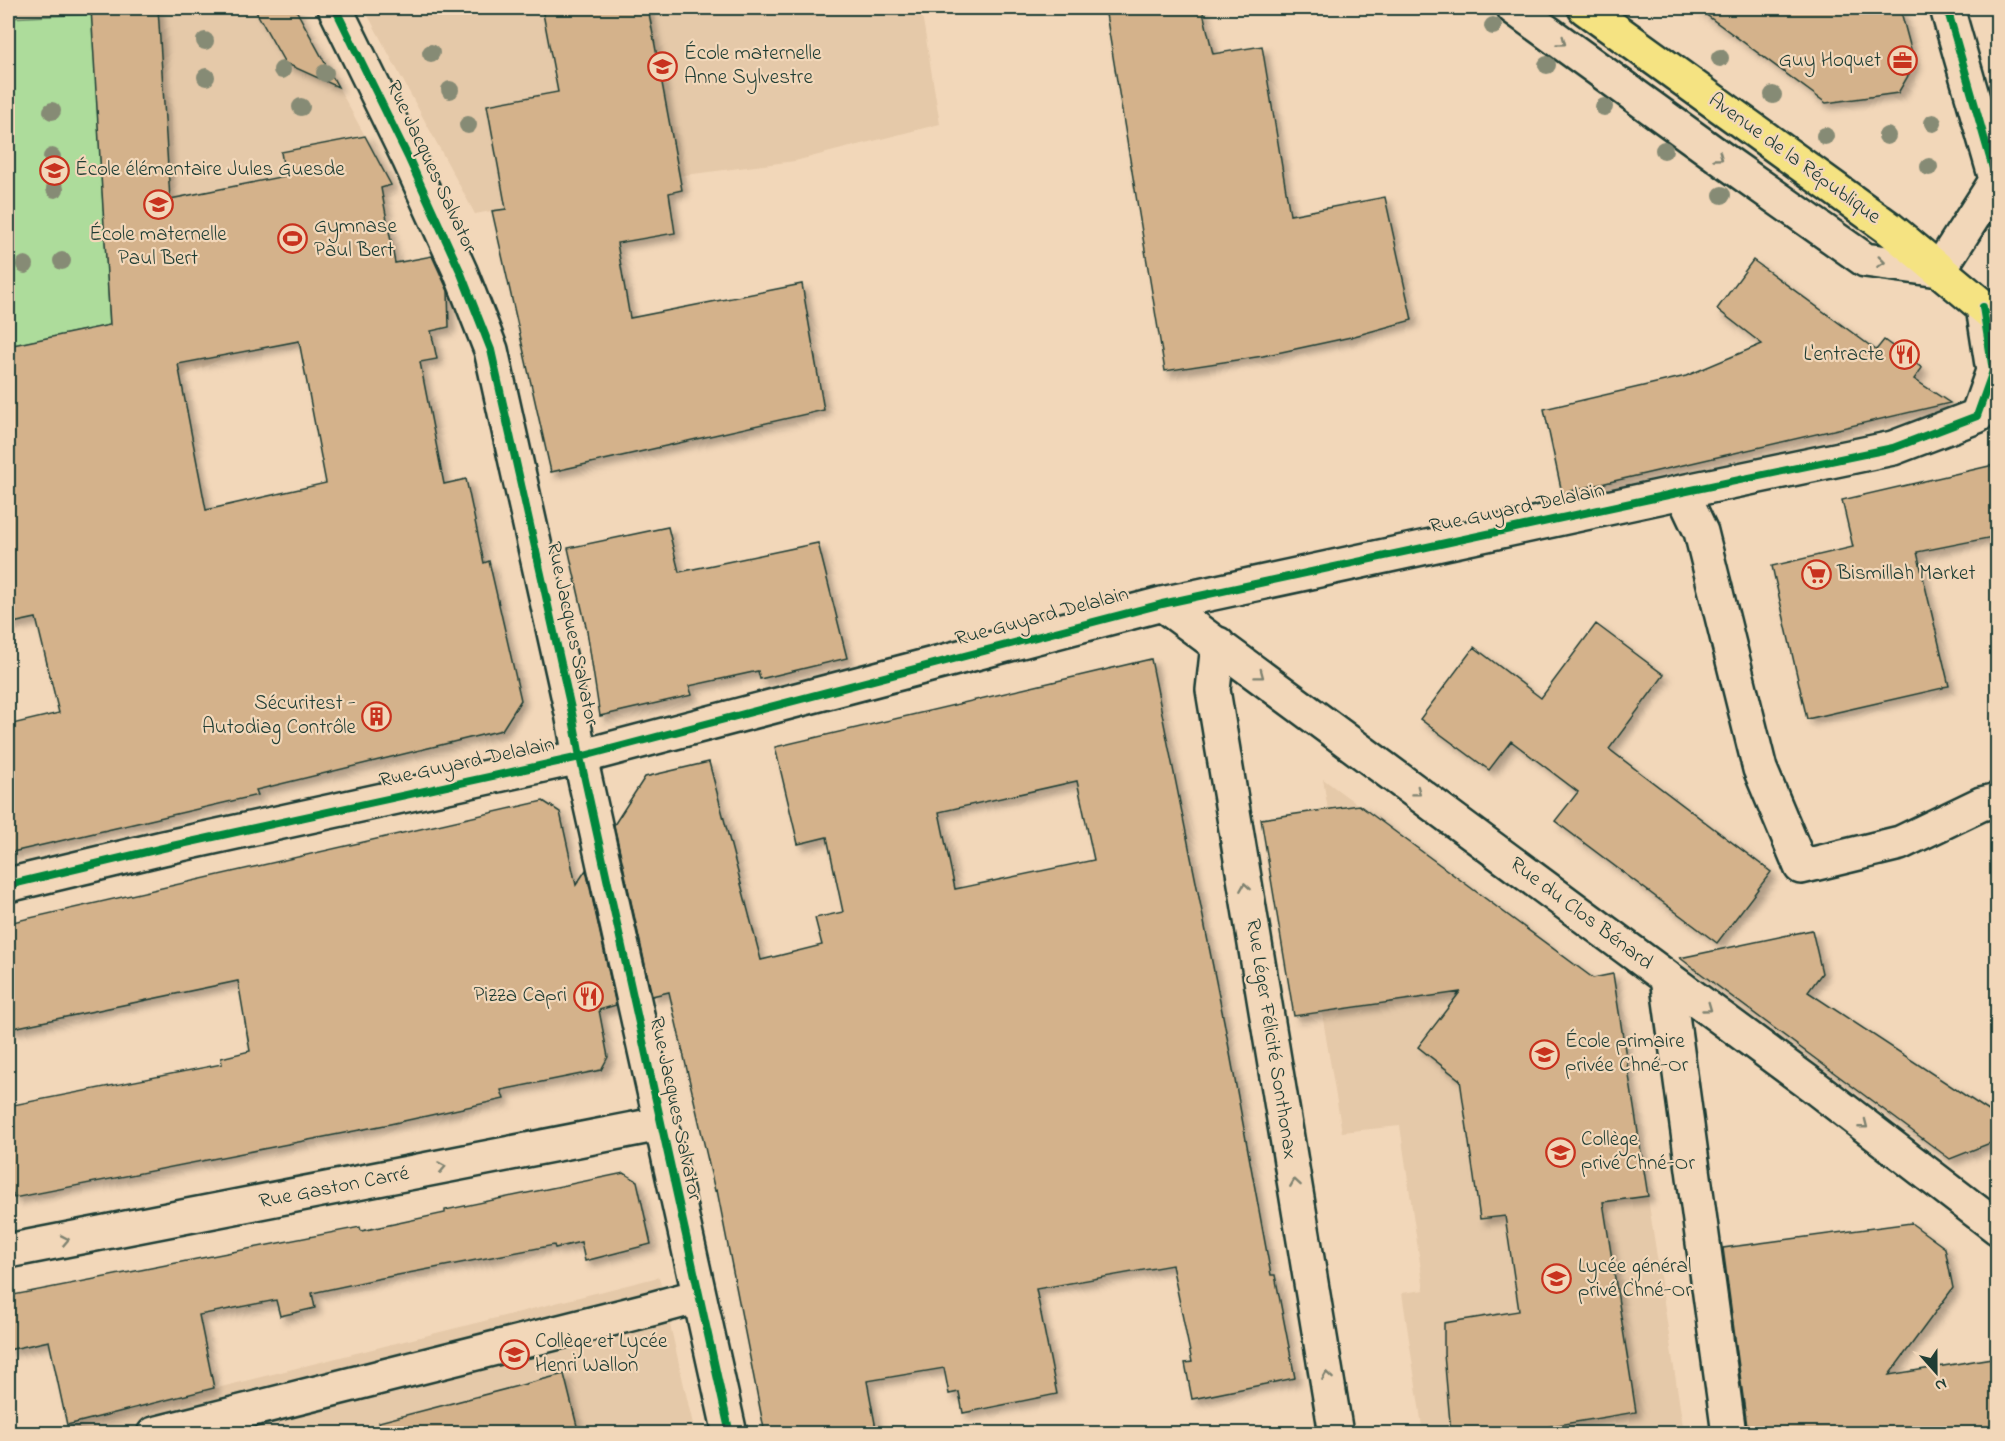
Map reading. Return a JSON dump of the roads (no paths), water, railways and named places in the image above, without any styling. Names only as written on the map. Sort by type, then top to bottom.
[{"type":"main road","name":"Avenue de la République","points":[[1585,8],[1889,228],[1990,313]]},
{"type":"street","name":"Rue Jacques Salvator","points":[[335,8],[410,159],[460,271],[491,350],[730,1434]]},
{"type":"street","points":[[1514,8],[1865,260],[1939,270],[1997,179],[1947,8]]},
{"type":"street","name":"Rue Guyard Delalain","points":[[8,885],[163,848],[580,757],[1162,604],[1893,448],[1977,416],[1993,371],[1990,313]]},
{"type":"street","points":[[1682,492],[1701,532],[1760,769],[1801,867],[1900,843],[1981,804],[1998,800]]},
{"type":"street","name":"Rue du Clos Bénard","points":[[1162,604],[1812,1085],[1998,1228]]},
{"type":"street","name":"Rue Léger Félicité Sonthonax","points":[[1218,644],[1213,690],[1336,1434]]},
{"type":"street","points":[[1667,978],[1729,1434]]},
{"type":"street","name":"Rue Gaston Carré","points":[[8,1251],[660,1124]]},
{"type":"street","points":[[154,1434],[699,1296]]},
{"type":"place","name":"Guy Hoquet","points":[[1902,61]]},
{"type":"place","name":"École maternelle Anne Sylvestre","points":[[663,66]]},
{"type":"place","name":"École élémentaire Jules Guesde","points":[[54,170]]},
{"type":"place","name":"École maternelle Paul Bert","points":[[158,204]]},
{"type":"place","name":"Gymnase Paul Bert","points":[[293,239]]},
{"type":"place","name":"L'entracte","points":[[1905,355]]},
{"type":"place","name":"Bismillah Market","points":[[1816,574]]},
{"type":"place","name":"Sécuritest - Autodiag Contrôle","points":[[377,716]]},
{"type":"place","name":"Pizza Capri","points":[[588,996]]},
{"type":"place","name":"École primaire privée Chné-Or","points":[[1544,1054]]},
{"type":"place","name":"Collège privé Chné-Or","points":[[1560,1152]]},
{"type":"place","name":"Lycée général privé Chné-Or","points":[[1557,1279]]},
{"type":"place","name":"Collège et Lycée Henri Wallon","points":[[514,1354]]}]
